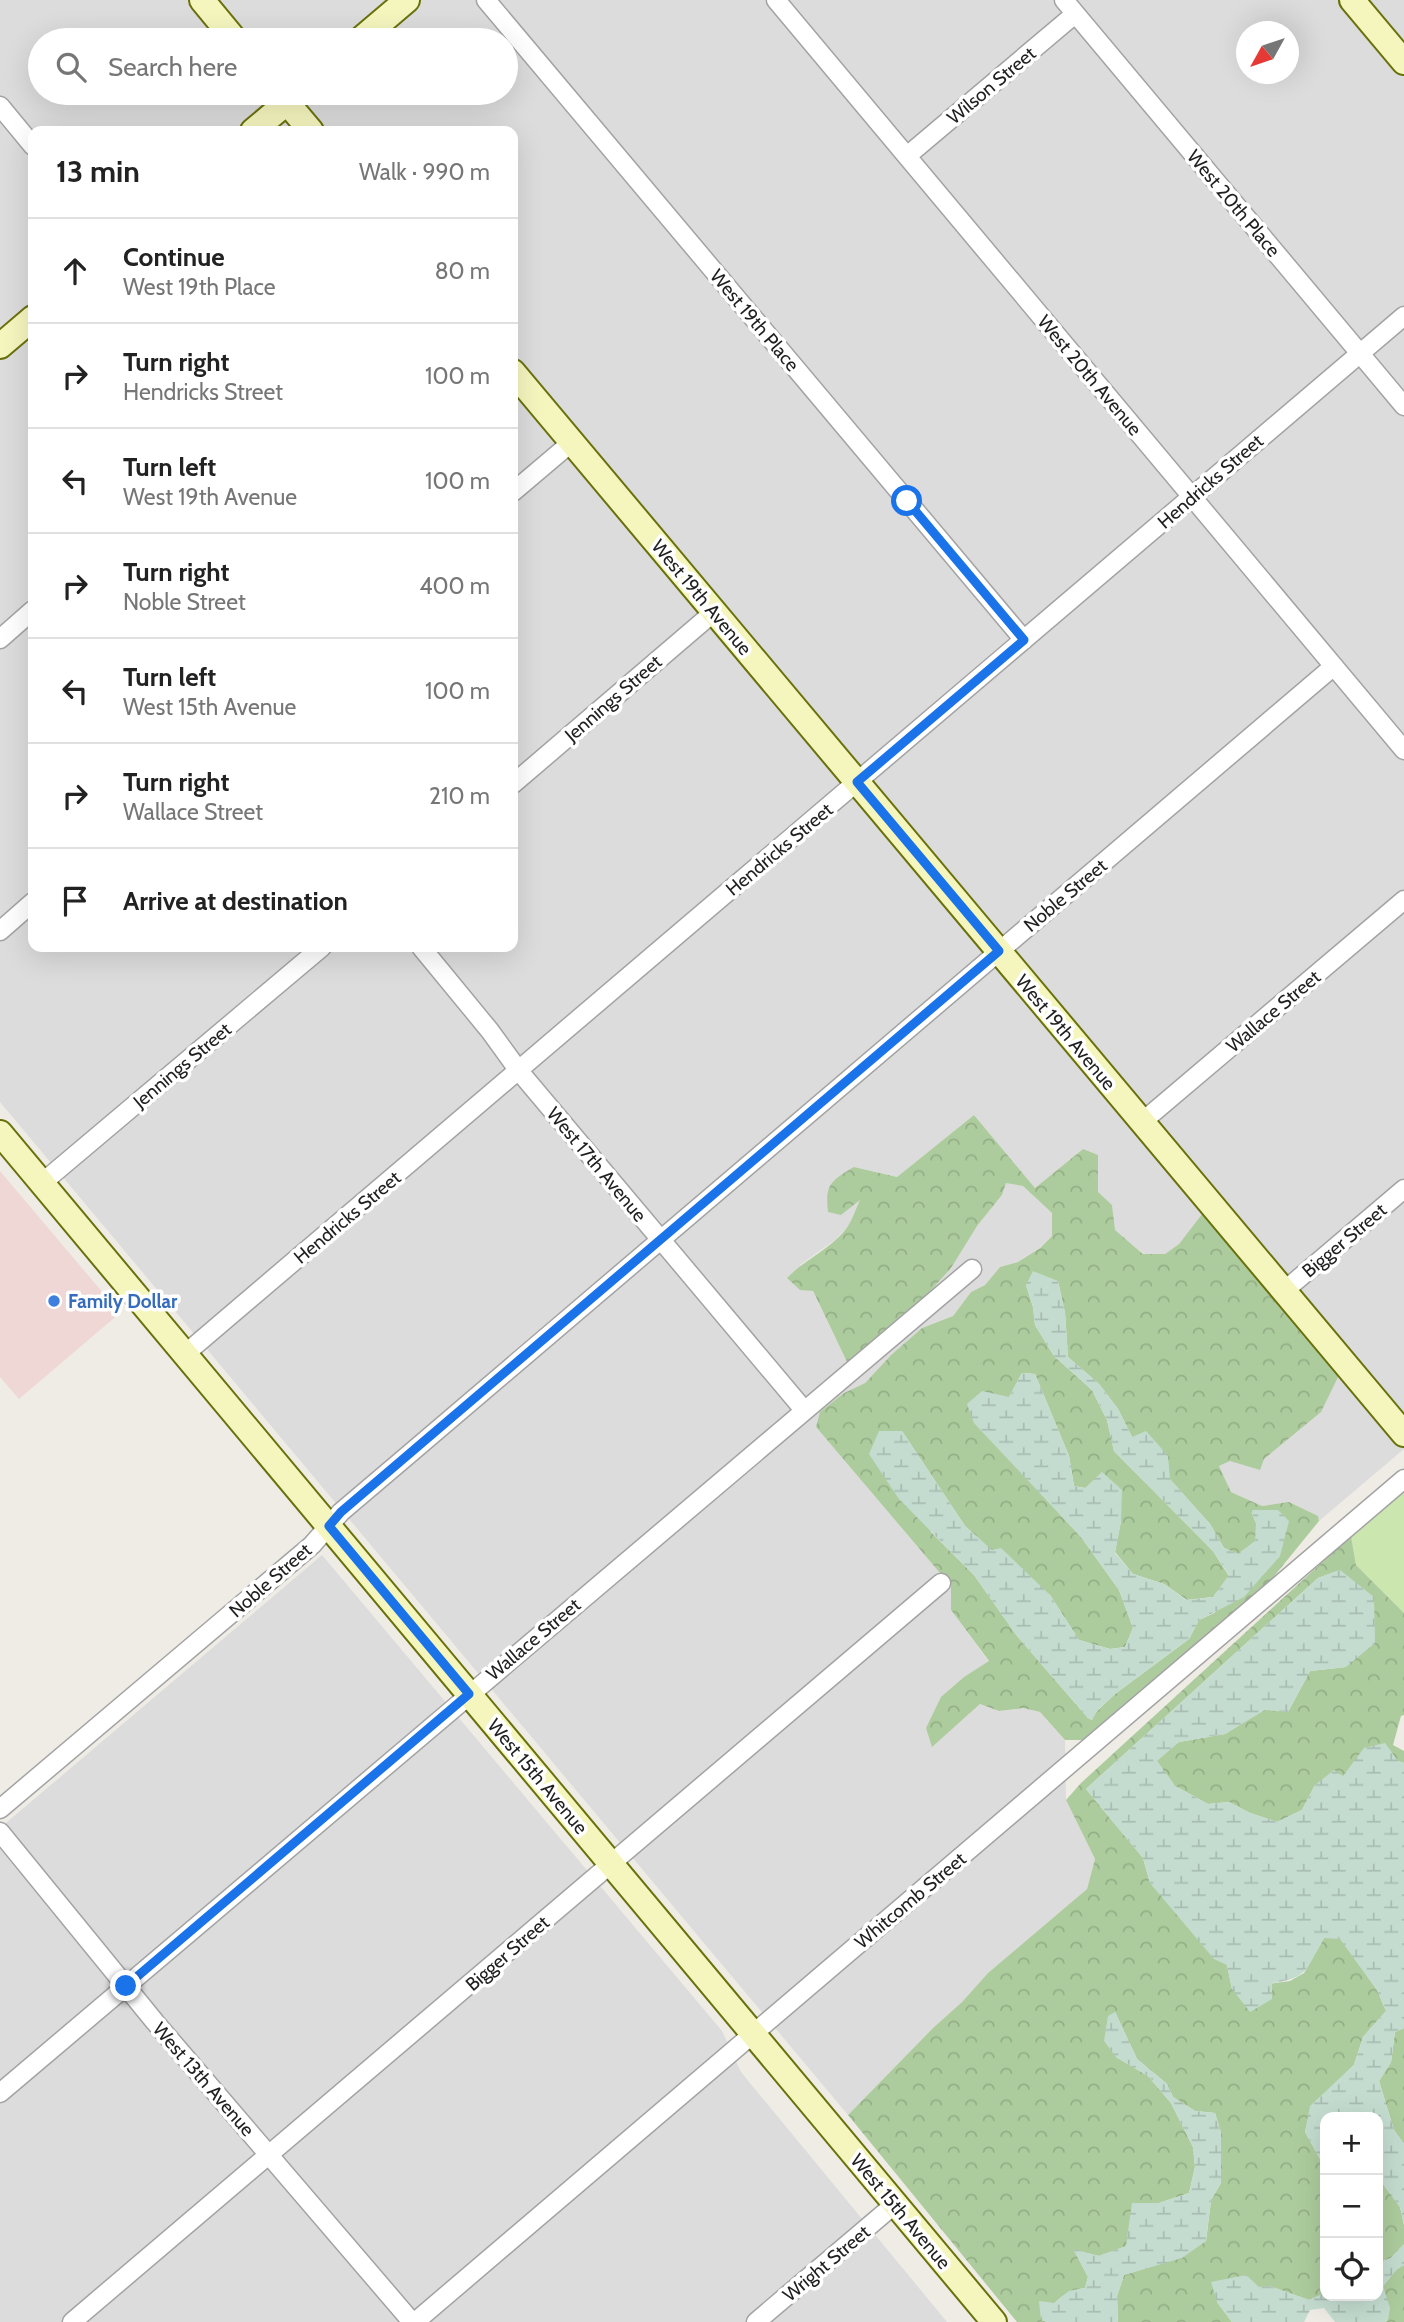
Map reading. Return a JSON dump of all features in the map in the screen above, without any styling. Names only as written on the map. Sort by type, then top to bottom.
[{"type":"street","points":[[202,0],[225,28]]},
{"type":"street","points":[[374,28],[407,0]]},
{"type":"street","name":"West 19th Place","points":[[486,0],[510,28]]},
{"type":"street","name":"West 20th Avenue","points":[[776,0],[1404,750]]},
{"type":"street","points":[[1352,0],[1404,62]]},
{"type":"street","name":"Wilson Street","points":[[906,156],[1070,7]]},
{"type":"street","name":"West 20th Place","points":[[1070,7],[1404,406]]},
{"type":"street","name":"West 19th Place","points":[[518,38],[1024,640]]},
{"type":"street","points":[[258,126],[279,105]]},
{"type":"street","points":[[294,105],[308,126]]},
{"type":"street","points":[[0,106],[28,140]]},
{"type":"street","name":"Hendricks Street","points":[[185,1354],[1404,316]]},
{"type":"street","points":[[0,346],[28,322]]},
{"type":"street","name":"West 19th Avenue","points":[[518,378],[1404,1434]]},
{"type":"street","points":[[518,488],[572,442]]},
{"type":"street","name":"Jennings Street","points":[[518,780],[714,612]]},
{"type":"street","points":[[0,639],[28,614]]},
{"type":"street","name":"Noble Street","points":[[0,1809],[312,1545],[341,1512],[1334,666]]},
{"type":"street","name":"Wallace Street","points":[[1142,1122],[1404,900]]},
{"type":"street","points":[[0,931],[28,906]]},
{"type":"street","name":"Jennings Street","points":[[42,1184],[316,952]]},
{"type":"street","name":"West 17th Avenue","points":[[425,952],[519,1071],[804,1410]]},
{"type":"street","name":"West 15th Avenue","points":[[0,1133],[994,2322]]},
{"type":"street","name":"Bigger Street","points":[[1284,1291],[1404,1189]]},
{"type":"street","name":"Wallace Street","points":[[0,2093],[972,1269]]},
{"type":"street","name":"Whitcomb Street","points":[[413,2322],[754,2035],[1404,1479]]},
{"type":"street","name":"Bigger Street","points":[[72,2322],[941,1583]]},
{"type":"street","name":"West 13th Avenue","points":[[0,1832],[126,1986],[413,2322]]},
{"type":"street","name":"Wright Street","points":[[756,2322],[895,2204]]},
{"type":"shaded area","points":[[0,0],[1404,0],[1404,1449],[1319,1521],[1317,1516],[1289,1502],[1262,1506],[1231,1492],[1219,1466],[1230,1461],[1264,1459],[1321,1411],[1203,1214],[1179,1244],[1165,1254],[1144,1254],[1114,1230],[1112,1205],[1098,1193],[1083,1149],[1035,1188],[974,1115],[897,1177],[854,1167],[861,1198],[849,1225],[835,1240],[800,1265],[848,1364],[977,1226],[1002,1195],[1006,1182],[1023,1186],[1052,1213],[1052,1236],[1039,1248],[1018,1262],[1000,1267],[985,1285],[971,1292],[953,1316],[922,1328],[865,1383],[844,1393],[816,1427],[951,1586],[951,1610],[989,1662],[964,1677],[932,1746],[980,1704],[999,1711],[1023,1708],[1040,1712],[1065,1740],[1066,1800],[1095,1859],[1087,1889],[988,1973],[962,2002],[848,2115],[0,1102]]},
{"type":"shaded area","points":[[0,1171],[120,1313],[19,1399],[0,1377]]},
{"type":"shaded area","points":[[322,1555],[722,2031],[741,2072],[947,2322],[0,2322],[0,1828]]},
{"type":"green space","points":[[974,1115],[1035,1188],[1083,1149],[1098,1155],[1098,1192],[1112,1205],[1115,1230],[1143,1254],[1165,1254],[1179,1244],[1203,1213],[1339,1375],[1321,1412],[1264,1459],[1260,1470],[1230,1461],[1219,1466],[1231,1492],[1262,1506],[1289,1502],[1318,1516],[1319,1521],[1267,1585],[1083,1740],[1065,1740],[1040,1712],[1023,1708],[999,1711],[980,1704],[932,1747],[926,1728],[941,1697],[964,1677],[989,1661],[951,1610],[951,1586],[816,1427],[820,1412],[844,1393],[865,1383],[922,1328],[953,1316],[971,1292],[985,1285],[1000,1267],[1018,1262],[1040,1248],[1052,1236],[1052,1213],[1023,1186],[1006,1183],[1002,1195],[977,1226],[951,1268],[925,1297],[848,1364],[813,1291],[800,1290],[787,1278],[835,1241],[851,1220],[860,1200],[841,1215],[828,1212],[827,1196],[834,1180],[854,1167],[897,1177]],"holes":[[[1058,1281],[1065,1313],[1068,1357],[1099,1384],[1118,1409],[1132,1437],[1210,1524],[1224,1548],[1238,1554],[1256,1541],[1256,1523],[1251,1511],[1280,1556],[1214,1613],[1199,1620],[1189,1639],[1115,1694],[1096,1712],[1092,1720],[1017,1636],[974,1575],[931,1532],[902,1431],[965,1526],[992,1551],[1050,1595],[1079,1640],[1110,1649],[1125,1647],[1133,1628],[1119,1590],[1081,1537],[995,1444],[1009,1397],[1022,1373],[1035,1374],[1069,1456],[1074,1486],[1085,1488],[1121,1521],[1115,1552],[1133,1574],[1164,1584],[1187,1600],[1213,1597],[1229,1576],[1213,1551],[1114,1451],[1107,1420],[1092,1390],[1054,1356],[1035,1325],[1026,1285]]]},
{"type":"green space","points":[[1033,1271],[1058,1281],[1065,1313],[1068,1357],[1099,1384],[1118,1409],[1132,1437],[1146,1431],[1168,1456],[1170,1479],[1210,1524],[1224,1548],[1238,1554],[1255,1541],[1256,1523],[1251,1510],[1278,1510],[1289,1521],[1280,1556],[1244,1597],[1199,1620],[1189,1639],[1115,1694],[1096,1712],[1092,1720],[1017,1636],[974,1575],[899,1499],[869,1454],[879,1431],[902,1431],[965,1526],[992,1550],[1001,1548],[1050,1595],[1079,1640],[1110,1649],[1125,1647],[1133,1628],[1119,1590],[1081,1537],[974,1423],[967,1404],[982,1391],[1009,1397],[1022,1373],[1035,1374],[1069,1456],[1074,1486],[1085,1488],[1102,1472],[1122,1490],[1121,1521],[1115,1553],[1133,1574],[1164,1584],[1186,1600],[1213,1597],[1229,1575],[1213,1551],[1114,1451],[1107,1420],[1092,1390],[1054,1356],[1035,1325],[1026,1285]]},
{"type":"green space","points":[[1404,1491],[1404,1613],[1356,1565],[1351,1536]]},
{"type":"green space","points":[[1351,1536],[1356,1565],[1404,1613],[1404,1715],[1401,1716],[1393,1745],[1404,1751],[1404,1763],[1398,1761],[1315,1785],[1302,1810],[1277,1822],[1229,1802],[1208,1804],[1175,1786],[1156,1760],[1179,1742],[1225,1734],[1265,1709],[1288,1712],[1310,1671],[1346,1667],[1340,1570],[1318,1578],[1086,1789],[1143,1858],[1150,1883],[1227,1965],[1232,1989],[1290,1981],[1304,1973],[1324,1938],[1340,1938],[1377,1990],[1386,2011],[1363,2037],[1354,2065],[1311,2106],[1305,2132],[1320,2159],[1320,2295],[1309,2300],[1269,2286],[1217,2302],[1232,2322],[1118,2322],[1117,2296],[1124,2275],[1165,2262],[1206,2241],[1211,2200],[1221,2183],[1221,2133],[1215,2113],[1195,2111],[1173,2097],[1167,2084],[1137,2059],[1115,2012],[1116,2057],[1148,2076],[1171,2103],[1193,2147],[1195,2167],[1189,2193],[1159,2203],[1133,2203],[1127,2246],[1099,2256],[1074,2250],[1088,2277],[1085,2288],[1060,2298],[1041,2320],[1047,2322],[1017,2322],[848,2115],[988,1973],[1087,1889],[1095,1859],[1066,1800],[1081,1783]]},
{"type":"green space","points":[[1340,1570],[1374,1597],[1375,1643],[1346,1667],[1310,1671],[1288,1712],[1265,1710],[1225,1734],[1179,1742],[1157,1761],[1175,1786],[1208,1804],[1229,1802],[1277,1822],[1302,1810],[1315,1785],[1334,1770],[1343,1776],[1364,1748],[1385,1743],[1398,1761],[1404,1763],[1404,2028],[1395,2032],[1391,2062],[1379,2081],[1394,2130],[1404,2144],[1404,2225],[1400,2207],[1383,2184],[1383,2112],[1320,2112],[1320,2159],[1305,2132],[1310,2106],[1354,2065],[1363,2037],[1386,2011],[1377,1990],[1340,1939],[1324,1938],[1310,1964],[1300,1975],[1272,1983],[1272,1999],[1250,2012],[1232,1989],[1227,1965],[1214,1959],[1150,1883],[1143,1858],[1086,1789],[1318,1578]]},
{"type":"green space","points":[[1115,2012],[1137,2059],[1167,2084],[1173,2097],[1195,2111],[1215,2113],[1221,2133],[1221,2183],[1211,2200],[1206,2241],[1182,2258],[1124,2275],[1117,2296],[1118,2322],[1047,2322],[1041,2320],[1039,2301],[1054,2303],[1069,2291],[1085,2288],[1088,2277],[1073,2249],[1099,2256],[1126,2246],[1132,2203],[1159,2203],[1189,2193],[1195,2167],[1193,2147],[1171,2103],[1148,2076],[1116,2057],[1104,2041],[1108,2016]]},
{"type":"green space","points":[[1404,2028],[1404,2144],[1394,2130],[1379,2081],[1391,2062],[1395,2032]]},
{"type":"green space","points":[[1383,2184],[1400,2207],[1404,2225],[1404,2244],[1391,2258],[1383,2261]]},
{"type":"green space","points":[[1404,2244],[1404,2265],[1397,2269],[1383,2286],[1383,2261],[1391,2258]]},
{"type":"green space","points":[[1404,2265],[1404,2322],[1385,2322],[1388,2320],[1383,2286],[1397,2269]]},
{"type":"green space","points":[[1246,2275],[1259,2287],[1269,2286],[1309,2300],[1320,2295],[1320,2301],[1383,2301],[1383,2286],[1390,2308],[1388,2320],[1335,2322],[1324,2308],[1310,2310],[1304,2322],[1232,2322],[1217,2302],[1211,2282]]},
{"type":"place","name":"Family Dollar","points":[[54,1301]]},
{"type":"route","points":[[126,1986],[469,1694],[329,1526],[341,1512],[999,951],[857,782],[1024,640],[907,501]]}]
